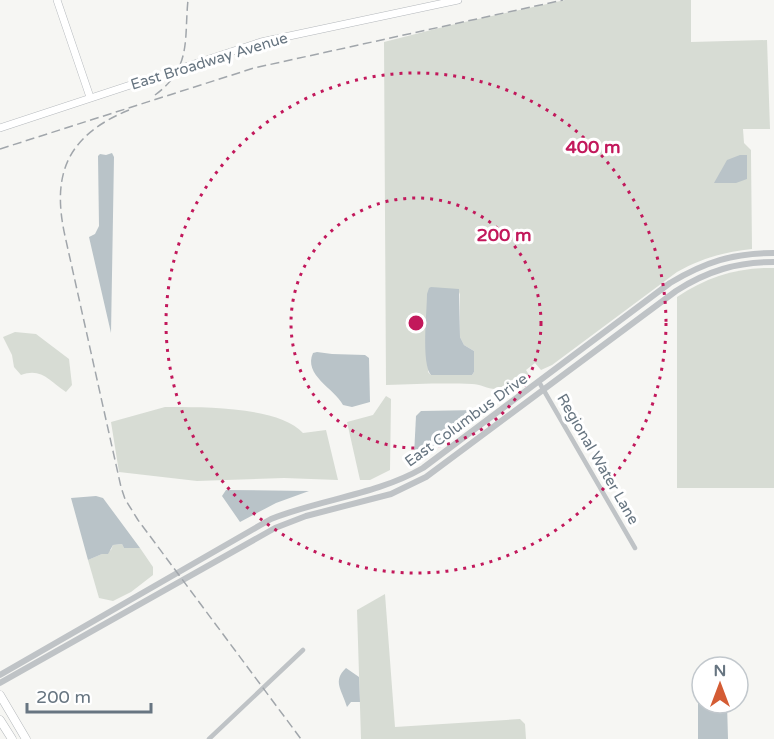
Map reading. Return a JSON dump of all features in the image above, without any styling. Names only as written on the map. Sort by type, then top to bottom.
[{"type":"main road","points":[[57,0],[90,98]]},
{"type":"main road","name":"East Broadway Avenue","points":[[0,128],[261,42],[458,0]]},
{"type":"main road","points":[[0,695],[26,739]]},
{"type":"main road","points":[[0,720],[12,739]]},
{"type":"street","name":"East Columbus Drive","points":[[0,675],[271,519],[297,509],[389,485],[423,468],[670,283],[694,269],[734,256],[774,253]]},
{"type":"street","name":"East Columbus Drive","points":[[0,682],[275,528],[299,518],[391,494],[426,477],[676,291],[697,278],[728,266],[774,262]]},
{"type":"street","name":"Regional Water Lane","points":[[540,382],[635,548]]},
{"type":"street","points":[[354,494],[357,503]]},
{"type":"street","points":[[95,619],[99,627]]},
{"type":"street","points":[[208,739],[303,650]]},
{"type":"shaded area","points":[[565,0],[691,0],[691,42],[767,40],[770,129],[743,129],[744,143],[751,150],[752,249],[713,256],[677,272],[552,365],[541,370],[535,363],[526,370],[529,375],[518,377],[499,388],[492,389],[475,384],[386,385],[384,42]],"holes":[[[460,292],[460,337],[464,345],[474,351],[472,375],[431,375],[428,372]]]},
{"type":"shaded area","points":[[112,153],[114,157],[111,333],[89,237],[95,234],[99,226],[98,156]]},
{"type":"shaded area","points":[[747,155],[747,179],[736,183],[714,183],[727,160]]},
{"type":"shaded area","points":[[774,268],[774,488],[677,488],[677,297],[711,279],[735,271]]},
{"type":"shaded area","points":[[431,287],[459,289],[460,337],[464,345],[474,351],[472,375],[431,375],[428,369],[425,349],[427,294]]},
{"type":"shaded area","points":[[15,332],[36,334],[69,359],[72,385],[66,392],[45,376],[34,373],[21,375],[14,367],[12,355],[3,337]]},
{"type":"shaded area","points":[[313,353],[365,355],[369,358],[370,402],[352,407],[343,405],[312,368]]},
{"type":"shaded area","points":[[386,396],[391,399],[390,470],[370,480],[360,480],[347,422],[373,415]]},
{"type":"shaded area","points":[[165,407],[238,410],[276,418],[292,424],[303,433],[326,430],[338,480],[284,478],[197,481],[119,472],[111,422]]},
{"type":"shaded area","points":[[478,410],[460,427],[420,457],[414,455],[416,416],[421,411]]},
{"type":"shaded area","points":[[226,490],[309,491],[276,503],[240,522],[222,496]]},
{"type":"shaded area","points":[[96,496],[103,498],[140,548],[124,548],[122,544],[113,545],[108,554],[88,560],[71,498]]},
{"type":"shaded area","points":[[122,544],[124,548],[140,548],[153,567],[153,575],[131,592],[113,601],[99,598],[88,560],[111,550],[113,545]]},
{"type":"shaded area","points":[[385,594],[395,727],[520,719],[525,724],[526,739],[361,739],[357,610]]},
{"type":"shaded area","points":[[346,668],[359,677],[360,702],[351,702],[347,707],[339,682]]},
{"type":"shaded area","points":[[698,715],[727,715],[728,739],[698,739]]},
{"type":"railway","points":[[155,95],[167,85],[181,63],[186,40],[188,0]]},
{"type":"railway","points":[[0,149],[254,68],[563,0]]},
{"type":"railway","points":[[129,110],[91,131],[78,144],[63,175],[61,193],[61,214],[65,236],[121,487],[125,499],[138,520],[301,739]]}]
